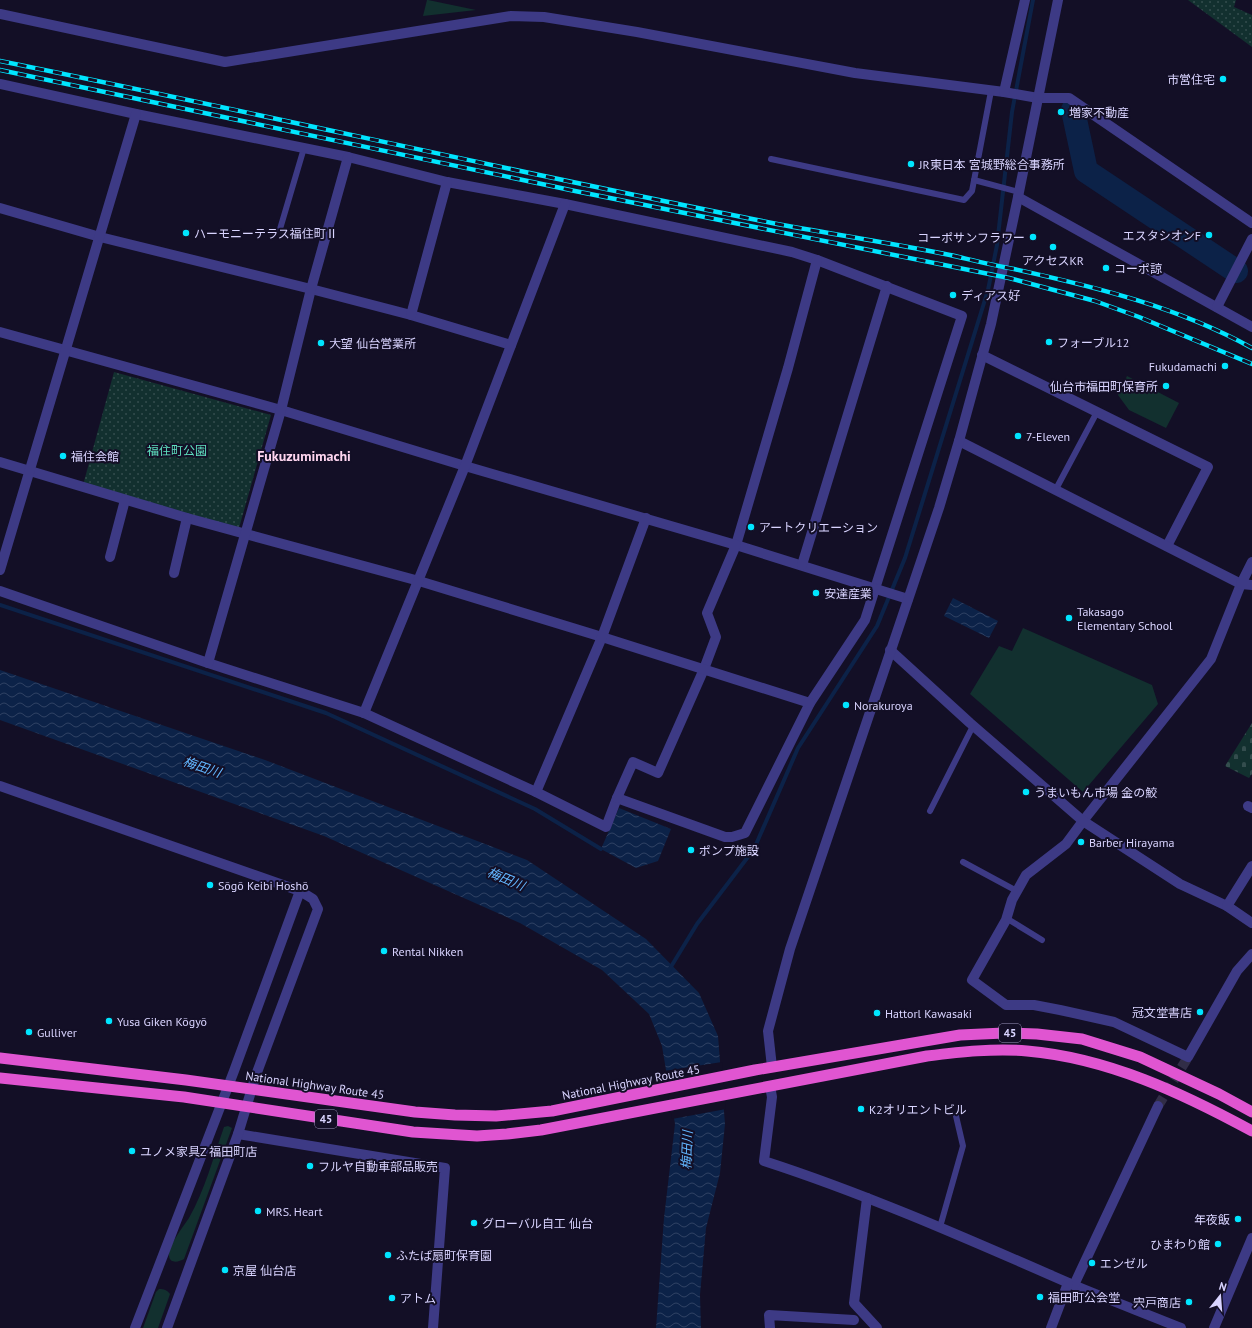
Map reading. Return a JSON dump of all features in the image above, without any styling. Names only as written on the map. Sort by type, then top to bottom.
[{"type":"highway","name":"National Highway Route 45","points":[[0,1058],[186,1080],[415,1112],[496,1116],[552,1111],[755,1070],[960,1035],[1004,1033],[1038,1034],[1082,1039],[1140,1057],[1252,1112]]},
{"type":"highway","name":"45","points":[[0,1078],[184,1097],[413,1132],[477,1136],[541,1130],[927,1056],[962,1052],[1027,1051],[1083,1060],[1136,1076],[1208,1107],[1252,1131]]},
{"type":"street","points":[[1005,92],[1025,0]]},
{"type":"street","points":[[772,1067],[768,1032],[790,949],[890,650],[904,597],[939,508],[959,441],[992,317],[1019,194],[1058,0]]},
{"type":"street","points":[[0,14],[225,62],[511,16],[544,17],[636,32],[855,73],[1005,92],[1038,98],[1069,98],[1252,223]]},
{"type":"street","points":[[0,84],[136,114],[348,157],[448,182],[565,204],[792,252],[887,286],[962,316],[879,589],[865,620],[810,703],[745,833],[732,838],[725,837],[617,798]]},
{"type":"street","points":[[0,570],[64,351],[100,237],[136,114]]},
{"type":"street","points":[[208,663],[281,410],[311,289],[348,157]]},
{"type":"street","points":[[411,315],[448,182]]},
{"type":"street","points":[[1019,194],[1252,328]]},
{"type":"street","points":[[364,713],[465,466],[565,204]]},
{"type":"street","points":[[0,208],[100,237],[411,315],[511,345]]},
{"type":"street","points":[[1217,307],[1252,239]]},
{"type":"street","points":[[0,591],[208,663],[364,713],[536,792],[606,827],[633,762],[658,773],[704,669],[716,637],[707,613],[736,544],[788,368],[817,260]]},
{"type":"street","points":[[802,565],[887,286]]},
{"type":"street","points":[[0,332],[281,410],[465,466],[736,544],[904,597]]},
{"type":"street","points":[[982,355],[1208,467],[1167,546]]},
{"type":"street","points":[[959,441],[1242,584],[1252,584]]},
{"type":"street","points":[[0,462],[187,518],[419,581],[810,703]]},
{"type":"street","points":[[110,556],[125,500]]},
{"type":"street","points":[[174,573],[187,518]]},
{"type":"street","points":[[536,792],[602,637],[646,518]]},
{"type":"street","points":[[1252,562],[1211,659],[1066,844],[1026,875],[1012,900],[1006,918],[972,980],[1006,1005],[1034,1005],[1054,1008],[1114,1022],[1188,1057],[1237,971],[1252,954]]},
{"type":"street","points":[[890,650],[973,726],[1083,821],[1180,884],[1227,906],[1252,923]]},
{"type":"street","points":[[0,786],[300,891],[313,898],[318,909],[167,1328]]},
{"type":"street","points":[[1227,906],[1252,866]]},
{"type":"street","points":[[135,1328],[228,1086],[300,891]]},
{"type":"street","points":[[770,1086],[772,1097],[764,1161],[867,1198],[940,1227],[1071,1284],[1180,1328]]},
{"type":"street","points":[[1051,1328],[1158,1106]]},
{"type":"street","points":[[238,1134],[444,1168],[433,1328]]},
{"type":"street","points":[[770,1328],[770,1316],[854,1324],[854,1303],[867,1198]]},
{"type":"street","points":[[1214,1328],[1252,1238]]},
{"type":"street","points":[[854,1303],[877,1328]]},
{"type":"lane","points":[[771,159],[964,200],[972,191],[992,91]]},
{"type":"lane","points":[[280,229],[304,148]]},
{"type":"lane","points":[[974,180],[1019,194]]},
{"type":"lane","points":[[1056,489],[1097,412]]},
{"type":"lane","points":[[930,811],[973,726]]},
{"type":"lane","points":[[963,862],[1017,891]]},
{"type":"lane","points":[[1006,918],[1042,940]]},
{"type":"lane","points":[[940,1227],[963,1146],[956,1116]]},
{"type":"green space","points":[[428,0],[476,10],[423,16]]},
{"type":"green space","points":[[1188,0],[1236,0],[1234,7],[1252,15],[1252,47]]},
{"type":"green space","name":"福住町公園","points":[[114,372],[271,415],[239,528],[83,485]]},
{"type":"green space","points":[[1127,376],[1179,403],[1166,428],[1129,410],[1118,395]]},
{"type":"green space","points":[[1023,628],[1152,685],[1158,704],[1083,792],[970,694],[999,646],[1012,651]]},
{"type":"green space","points":[[1252,723],[1252,774],[1249,778],[1225,766]]},
{"type":"green space","points":[[228,1126],[232,1128],[184,1259],[180,1261],[173,1261],[169,1256],[171,1247],[195,1207],[224,1127]]},
{"type":"green space","points":[[159,1289],[165,1290],[170,1294],[158,1328],[143,1328],[156,1292]]},
{"type":"water","points":[[953,598],[998,621],[989,638],[944,616]]},
{"type":"water","name":"梅田川","points":[[0,670],[265,760],[527,860],[646,939],[699,993],[718,1036],[725,1124],[720,1173],[706,1228],[700,1295],[701,1328],[656,1328],[664,1218],[675,1124],[662,1046],[649,1014],[602,970],[520,923],[324,836],[0,720]]},
{"type":"water","points":[[619,808],[671,829],[658,861],[636,868],[601,849]]},
{"type":"pier","points":[[722,1062],[726,1109],[672,1119],[664,1071]]},
{"type":"waterway","points":[[669,970],[697,924],[754,849],[798,748],[877,626],[905,558],[988,290],[997,245],[1012,112],[1033,0]]},
{"type":"waterway","points":[[1073,110],[1086,171],[1236,271]]},
{"type":"waterway","points":[[0,605],[326,713],[535,809],[601,849]]},
{"type":"tunnel","points":[[1158,1106],[1188,1057]]},
{"type":"railway","points":[[0,61],[675,204],[950,255],[1045,276],[1106,291],[1166,310],[1195,321],[1252,348]]},
{"type":"railway","points":[[0,70],[575,191],[1009,278],[1095,301],[1139,317],[1252,364]]},
{"type":"place","name":"市営住宅","points":[[1223,79]]},
{"type":"place","name":"増家不動産","points":[[1061,112]]},
{"type":"place","name":"JR東日本 宮城野総合事務所","points":[[911,164]]},
{"type":"place","name":"ハーモニーテラス福住町Ⅱ","points":[[186,233]]},
{"type":"place","name":"エスタシオンF","points":[[1209,235]]},
{"type":"place","name":"コーポサンフラワー","points":[[1033,237]]},
{"type":"place","name":"アクセスKR","points":[[1053,247]]},
{"type":"place","name":"コーポ諒","points":[[1106,268]]},
{"type":"place","name":"ディアス好","points":[[953,295]]},
{"type":"place","name":"フォーブル12","points":[[1049,342]]},
{"type":"place","name":"大望 仙台営業所","points":[[321,343]]},
{"type":"place","name":"Fukudamachi","points":[[1225,366]]},
{"type":"place","name":"仙台市福田町保育所","points":[[1166,386]]},
{"type":"place","name":"7-Eleven","points":[[1018,436]]},
{"type":"place","name":"福住会館","points":[[63,456]]},
{"type":"place","name":"アートクリエーション","points":[[751,527]]},
{"type":"place","name":"安達産業","points":[[816,593]]},
{"type":"place","name":"Takasago Elementary School","points":[[1069,618]]},
{"type":"place","name":"Norakuroya","points":[[846,705]]},
{"type":"place","name":"うまいもん市場 金の鮫","points":[[1026,792]]},
{"type":"place","name":"Barber Hirayama","points":[[1081,842]]},
{"type":"place","name":"ポンプ施設","points":[[691,850]]},
{"type":"place","name":"Sōgō Keibi Hoshō","points":[[210,885]]},
{"type":"place","name":"Rental Nikken","points":[[384,951]]},
{"type":"place","name":"冠文堂書店","points":[[1200,1012]]},
{"type":"place","name":"Hattorl Kawasaki","points":[[877,1013]]},
{"type":"place","name":"Yusa Giken Kōgyō","points":[[109,1021]]},
{"type":"place","name":"Gulliver","points":[[29,1032]]},
{"type":"place","name":"K2オリエントビル","points":[[861,1109]]},
{"type":"place","name":"ユノメ家具Z 福田町店","points":[[132,1151]]},
{"type":"place","name":"フルヤ自動車部品販売","points":[[310,1166]]},
{"type":"place","name":"MRS. Heart","points":[[258,1211]]},
{"type":"place","name":"年夜飯","points":[[1238,1219]]},
{"type":"place","name":"グローバル自工 仙台","points":[[474,1223]]},
{"type":"place","name":"ひまわり館","points":[[1218,1244]]},
{"type":"place","name":"ふたば扇町保育園","points":[[388,1255]]},
{"type":"place","name":"エンゼル","points":[[1092,1263]]},
{"type":"place","name":"京屋 仙台店","points":[[225,1270]]},
{"type":"place","name":"福田町公会堂","points":[[1040,1297]]},
{"type":"place","name":"アトム","points":[[392,1298]]},
{"type":"place","name":"宍戸商店","points":[[1189,1302]]},
{"type":"district","name":"Fukuzumimachi","points":[[304,456]]}]
